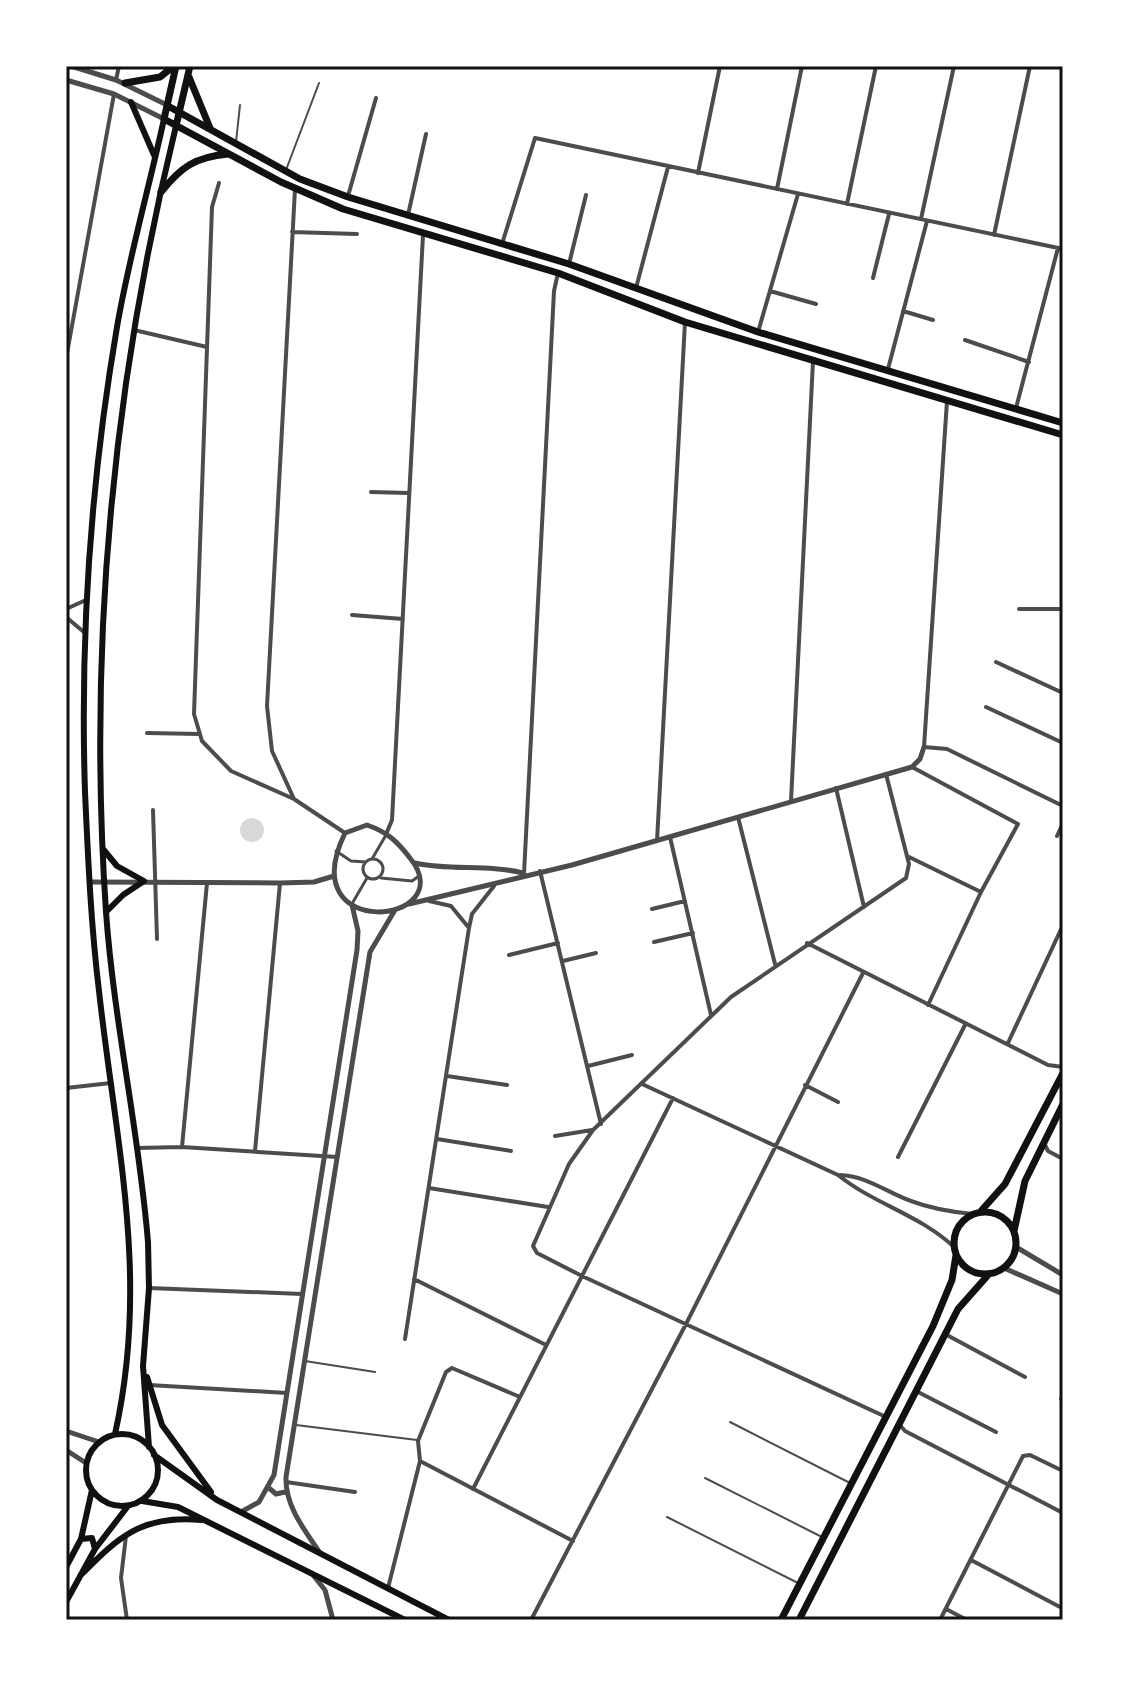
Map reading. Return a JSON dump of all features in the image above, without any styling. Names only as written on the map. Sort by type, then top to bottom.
[{"type":"main road","points":[[121,82],[160,77],[175,66]]},
{"type":"main road","points":[[115,1434],[125,1387],[132,1288],[127,1196],[98,989],[85,791],[86,634],[114,351],[175,66]]},
{"type":"main road","points":[[149,1447],[143,1366],[149,1288],[144,1193],[106,912],[102,637],[113,491],[132,330],[188,70]]},
{"type":"main road","points":[[188,70],[211,130]]},
{"type":"main road","points":[[131,102],[155,159]]},
{"type":"main road","points":[[168,106],[285,171],[348,197],[408,218],[569,264],[758,332],[1063,423]]},
{"type":"main road","points":[[164,119],[295,189],[423,235],[558,273],[685,322],[1063,435]]},
{"type":"main road","points":[[161,192],[179,170],[194,159],[229,154]]},
{"type":"main road","points":[[799,356],[801,345]]},
{"type":"main road","points":[[103,849],[117,866],[144,881],[123,895],[106,912]]},
{"type":"main road","points":[[781,1620],[933,1326],[952,1280],[960,1224],[977,1213],[1005,1184],[1063,1070]]},
{"type":"main road","points":[[799,1620],[958,1309],[989,1274],[1004,1268],[1016,1247],[1014,1231],[1025,1181],[1063,1104]]},
{"type":"main road","points":[[977,1213],[997,1214],[1014,1231]]},
{"type":"main road","points":[[955,1251],[973,1272],[989,1274]]},
{"type":"main road","points":[[143,1366],[162,1425],[217,1500]]},
{"type":"main road","points":[[66,1567],[81,1539],[92,1490],[86,1463],[99,1442],[115,1434],[134,1436],[154,1455],[217,1500],[449,1620]]},
{"type":"main road","points":[[142,1501],[155,1484],[154,1455]]},
{"type":"main road","points":[[92,1490],[108,1504],[128,1506],[142,1501],[178,1507],[405,1620]]},
{"type":"main road","points":[[66,1602],[95,1549],[128,1506]]},
{"type":"main road","points":[[80,1576],[126,1533],[160,1521],[207,1521]]},
{"type":"main road","points":[[81,1539],[92,1538],[95,1549]]},
{"type":"street","points":[[71,66],[121,82],[168,106]]},
{"type":"street","points":[[119,66],[121,82]]},
{"type":"street","points":[[698,173],[720,66]]},
{"type":"street","points":[[777,190],[802,66]]},
{"type":"street","points":[[847,204],[876,66]]},
{"type":"street","points":[[994,235],[1030,66]]},
{"type":"street","points":[[888,369],[924,220],[953,68]]},
{"type":"street","points":[[66,80],[114,94],[164,119]]},
{"type":"street","points":[[66,359],[114,94]]},
{"type":"street","points":[[348,197],[376,98]]},
{"type":"street","points":[[408,218],[426,134]]},
{"type":"street","points":[[502,244],[535,138],[1061,249],[1016,410]]},
{"type":"street","points":[[635,289],[668,167]]},
{"type":"street","points":[[219,183],[212,207],[194,714],[200,734],[216,758],[231,771],[294,799],[345,833]]},
{"type":"street","points":[[294,799],[272,751],[267,706],[295,189]]},
{"type":"street","points":[[758,332],[798,194]]},
{"type":"street","points":[[569,264],[586,195]]},
{"type":"street","points":[[873,278],[890,213]]},
{"type":"street","points":[[292,232],[357,234]]},
{"type":"street","points":[[336,851],[351,861],[366,862],[372,859],[392,820],[423,235]]},
{"type":"street","points":[[524,874],[554,291],[558,273]]},
{"type":"street","points":[[770,291],[816,304]]},
{"type":"street","points":[[903,311],[933,320]]},
{"type":"street","points":[[657,841],[685,322]]},
{"type":"street","points":[[132,330],[207,347]]},
{"type":"street","points":[[965,340],[1029,362]]},
{"type":"street","points":[[791,801],[813,361]]},
{"type":"street","points":[[409,904],[418,891],[419,876],[414,863],[387,832],[367,825],[345,833],[336,851],[334,876],[340,891],[352,905],[367,913],[395,910],[657,841],[912,767],[920,759],[924,747],[947,401]]},
{"type":"street","points":[[371,492],[409,493]]},
{"type":"street","points":[[66,609],[88,599]]},
{"type":"street","points":[[1019,609],[1063,609]]},
{"type":"street","points":[[352,615],[403,619]]},
{"type":"street","points":[[66,617],[86,634]]},
{"type":"street","points":[[996,662],[1063,693]]},
{"type":"street","points":[[986,707],[1063,743]]},
{"type":"street","points":[[147,733],[200,734]]},
{"type":"street","points":[[924,747],[947,749],[1063,806]]},
{"type":"street","points":[[912,767],[1018,824],[981,892],[928,1005]]},
{"type":"street","points":[[886,774],[907,856],[906,878],[775,964],[711,1015],[593,1130],[569,1164],[548,1207],[535,1250],[582,1276],[886,1417]]},
{"type":"street","points":[[836,788],[864,907]]},
{"type":"street","points":[[153,810],[157,939]]},
{"type":"street","points":[[738,817],[775,964]]},
{"type":"street","points":[[1057,836],[1063,823]]},
{"type":"street","points":[[670,837],[711,1015]]},
{"type":"street","points":[[907,856],[981,892]]},
{"type":"street","points":[[372,859],[383,866],[380,878]]},
{"type":"street","points":[[366,862],[363,868],[367,878]]},
{"type":"street","points":[[414,863],[431,867],[501,868],[524,874]]},
{"type":"street","points":[[540,871],[601,1124]]},
{"type":"street","points":[[91,882],[280,883],[314,882],[334,876]]},
{"type":"street","points":[[367,878],[412,881],[419,876]]},
{"type":"street","points":[[241,1512],[259,1502],[274,1475],[357,950],[358,931],[352,905],[367,878]]},
{"type":"street","points":[[182,1147],[207,881]]},
{"type":"street","points":[[255,1151],[280,883]]},
{"type":"street","points":[[405,1339],[469,928],[472,914],[494,886]]},
{"type":"street","points":[[426,900],[451,906],[469,928]]},
{"type":"street","points":[[652,909],[685,901]]},
{"type":"street","points":[[320,1554],[285,1491],[286,1482],[370,952],[395,910]]},
{"type":"street","points":[[1008,1044],[1063,925]]},
{"type":"street","points":[[654,942],[693,933]]},
{"type":"street","points":[[509,955],[558,943]]},
{"type":"street","points":[[807,943],[965,1025],[1063,1070]]},
{"type":"street","points":[[563,961],[596,953]]},
{"type":"street","points":[[531,1620],[686,1324],[863,973]]},
{"type":"street","points":[[898,1157],[965,1025]]},
{"type":"street","points":[[587,1066],[632,1055]]},
{"type":"street","points":[[447,1076],[507,1085]]},
{"type":"street","points":[[66,1088],[111,1083]]},
{"type":"street","points":[[642,1084],[838,1175],[853,1187],[933,1227],[955,1251]]},
{"type":"street","points":[[805,1085],[838,1102]]},
{"type":"street","points":[[473,1489],[673,1098]]},
{"type":"street","points":[[555,1136],[593,1130]]},
{"type":"street","points":[[437,1139],[511,1151]]},
{"type":"street","points":[[1044,1142],[1048,1151],[1063,1159]]},
{"type":"street","points":[[137,1148],[182,1147],[337,1157]]},
{"type":"street","points":[[838,1175],[859,1176],[940,1211],[977,1213]]},
{"type":"street","points":[[429,1188],[548,1207]]},
{"type":"street","points":[[1016,1247],[1063,1275]]},
{"type":"street","points":[[1004,1268],[1063,1294]]},
{"type":"street","points":[[414,1279],[546,1345]]},
{"type":"street","points":[[149,1288],[302,1294]]},
{"type":"street","points":[[945,1334],[951,1340],[1025,1377]]},
{"type":"street","points":[[388,1588],[420,1461],[418,1441],[446,1372],[452,1368],[520,1397]]},
{"type":"street","points":[[149,1385],[287,1393]]},
{"type":"street","points":[[916,1391],[996,1432]]},
{"type":"street","points":[[899,1424],[905,1431],[1062,1512],[1063,1504]]},
{"type":"street","points":[[66,1431],[99,1442]]},
{"type":"street","points":[[66,1450],[86,1463]]},
{"type":"street","points":[[940,1620],[1026,1455],[1063,1471]]},
{"type":"street","points":[[420,1461],[573,1541]]},
{"type":"street","points":[[286,1482],[355,1492]]},
{"type":"street","points":[[269,1488],[276,1494],[285,1491]]},
{"type":"street","points":[[126,1533],[121,1578],[127,1620]]},
{"type":"street","points":[[971,1560],[1060,1607]]},
{"type":"street","points":[[310,1571],[325,1590],[333,1620]]},
{"type":"street","points":[[946,1609],[967,1620]]},
{"type":"street","points":[[227,1620],[305,1620]]},
{"type":"lane","points":[[285,171],[319,83]]},
{"type":"lane","points":[[236,143],[240,105]]},
{"type":"lane","points":[[304,1361],[375,1372]]},
{"type":"lane","points":[[730,1422],[851,1484]]},
{"type":"lane","points":[[294,1424],[418,1441]]},
{"type":"lane","points":[[705,1478],[823,1538]]},
{"type":"lane","points":[[667,1517],[800,1584]]},
{"type":"shaded area","points":[[252,818],[261,821],[264,830],[261,839],[252,842],[243,839],[240,830],[243,821]]}]
